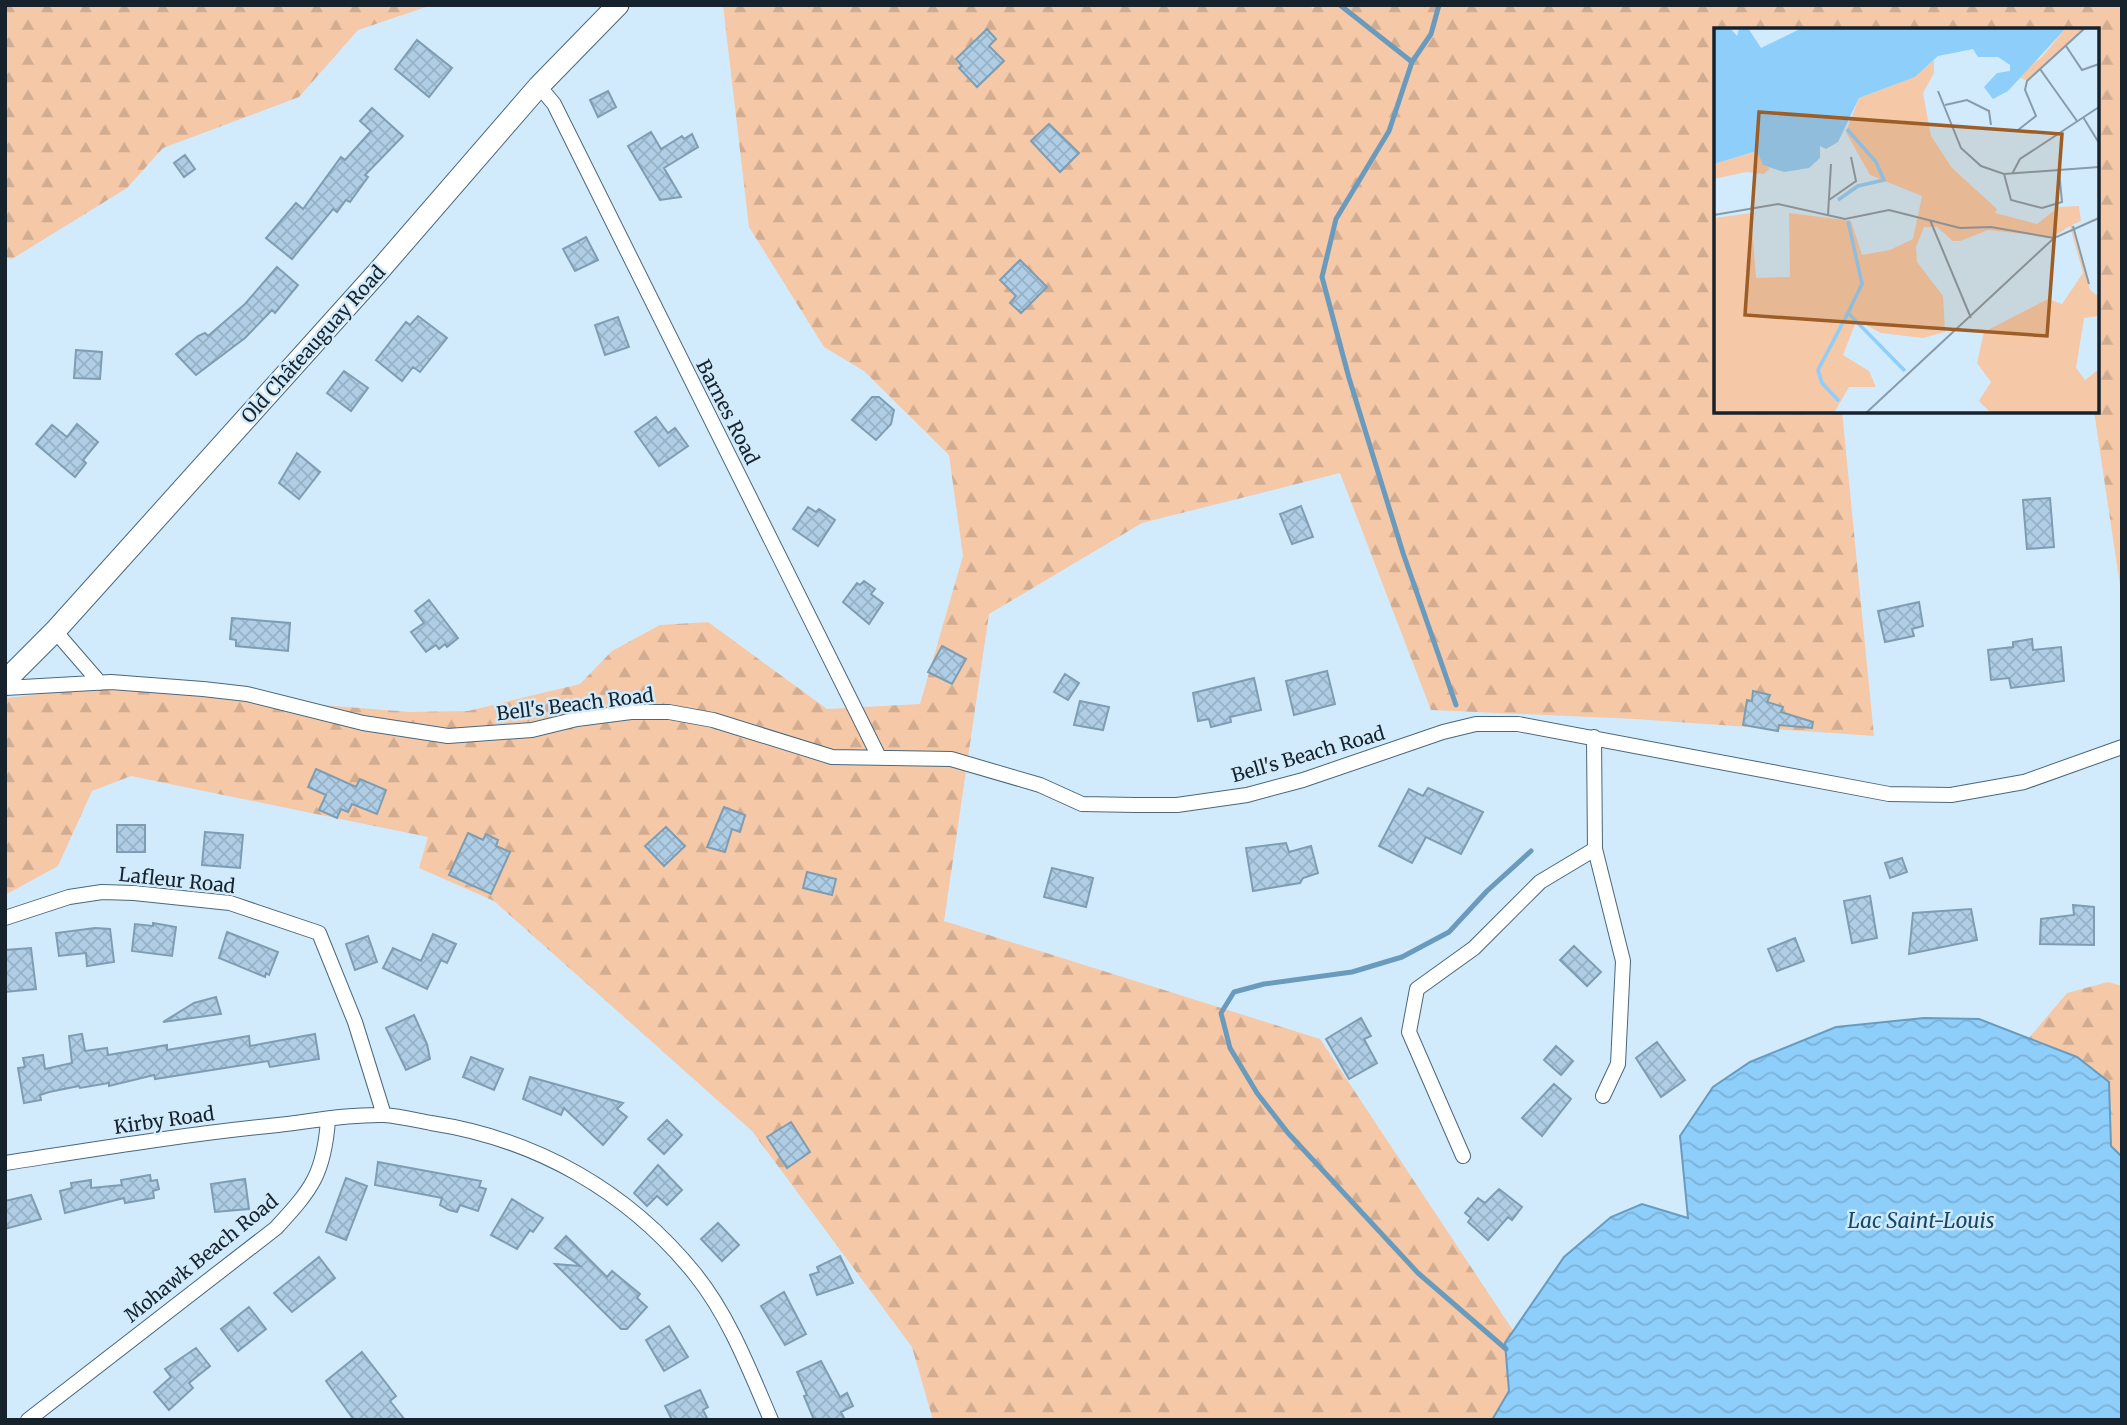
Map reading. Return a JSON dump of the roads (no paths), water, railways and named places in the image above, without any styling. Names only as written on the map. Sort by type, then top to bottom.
[{"type":"street","name":"Old Châteauguay Road","points":[[5,681],[55,631],[377,273],[539,86],[618,5]]},
{"type":"street","name":"Barnes Road","points":[[539,86],[554,104],[879,757]]},
{"type":"street","points":[[55,631],[100,683]]},
{"type":"street","name":"Bell's Beach Road","points":[[5,688],[100,683],[247,694],[363,723],[448,736],[532,730],[577,719],[631,712],[669,712],[712,720],[832,757],[951,759],[1040,785],[1082,804],[1172,806],[1247,795],[1476,724],[1518,724],[1889,794],[1951,795],[2024,782],[2122,747]]},
{"type":"street","points":[[1594,737],[1595,849],[1623,961],[1618,1064],[1603,1096]]},
{"type":"street","points":[[1463,1156],[1409,1032],[1417,989],[1474,948],[1540,882],[1595,849]]},
{"type":"street","name":"Lafleur Road","points":[[5,918],[69,897],[123,892],[230,903],[318,933],[355,1022],[384,1115]]},
{"type":"street","points":[[328,1120],[384,1115],[476,1130],[552,1158],[604,1188],[653,1230],[696,1275],[747,1365],[771,1420]]},
{"type":"street","name":"Kirby Road","points":[[5,1163],[187,1134],[328,1120]]},
{"type":"street","name":"Mohawk Beach Road","points":[[29,1420],[276,1228],[302,1200],[317,1177],[326,1156],[328,1120]]},
{"type":"water","name":"Lac Saint-Louis","points":[[1924,1018],[1979,1019],[2077,1057],[2109,1082],[2111,1146],[2122,1157],[2122,1420],[1492,1420],[1509,1391],[1505,1343],[1564,1257],[1611,1217],[1642,1204],[1688,1218],[1680,1136],[1713,1087],[1750,1062],[1836,1027]]},
{"type":"waterway","points":[[1340,5],[1412,62],[1389,131],[1336,219],[1322,277],[1349,378],[1403,553],[1456,705]]},
{"type":"waterway","points":[[1412,62],[1431,34],[1439,5]]},
{"type":"waterway","points":[[1506,1349],[1418,1273],[1288,1133],[1257,1093],[1230,1048],[1221,1013],[1234,992],[1264,984],[1352,972],[1402,957],[1449,932],[1487,891],[1531,851]]}]
